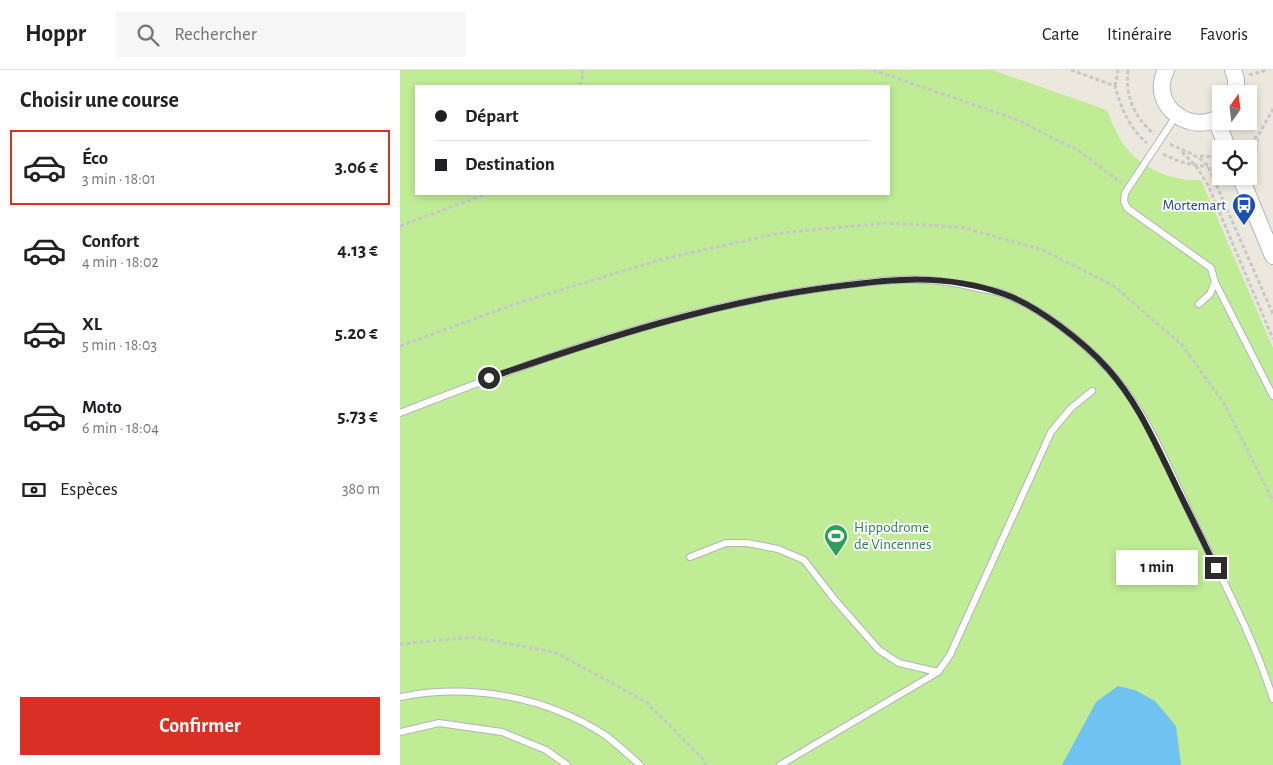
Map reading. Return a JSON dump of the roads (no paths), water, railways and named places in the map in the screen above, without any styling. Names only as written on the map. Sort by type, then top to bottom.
[{"type":"street","points":[[1233,70],[1236,85]]},
{"type":"street","points":[[1163,71],[1163,98],[1176,116],[1190,123],[1201,124],[1212,120]]},
{"type":"street","points":[[1249,185],[1273,256]]},
{"type":"lane","points":[[1176,116],[1128,188],[1124,201],[1127,208],[1211,268],[1215,282],[1273,396]]},
{"type":"lane","points":[[400,413],[596,341],[717,307],[800,291],[894,279],[923,278],[967,285],[1005,294],[1044,315],[1071,335],[1106,366],[1127,392],[1152,435],[1209,552],[1262,664],[1273,699]]},
{"type":"lane","points":[[1200,304],[1210,294],[1215,282]]},
{"type":"lane","points":[[780,765],[938,672],[950,656],[1051,432],[1071,408],[1092,391]]},
{"type":"lane","points":[[690,557],[726,543],[747,543],[778,549],[804,560],[835,600],[879,650],[899,663],[938,672]]},
{"type":"lane","points":[[400,696],[417,693],[470,690],[526,699],[561,712],[605,736],[640,765]]},
{"type":"lane","points":[[400,732],[439,723],[502,732],[546,750],[567,765]]},
{"type":"water","points":[[1118,686],[1135,690],[1155,701],[1176,726],[1181,765],[1062,765],[1096,702]]},
{"type":"place","name":"Mortemart","points":[[1244,226]]},
{"type":"place","name":"Hippodrome de Vincennes","points":[[836,557]]}]
